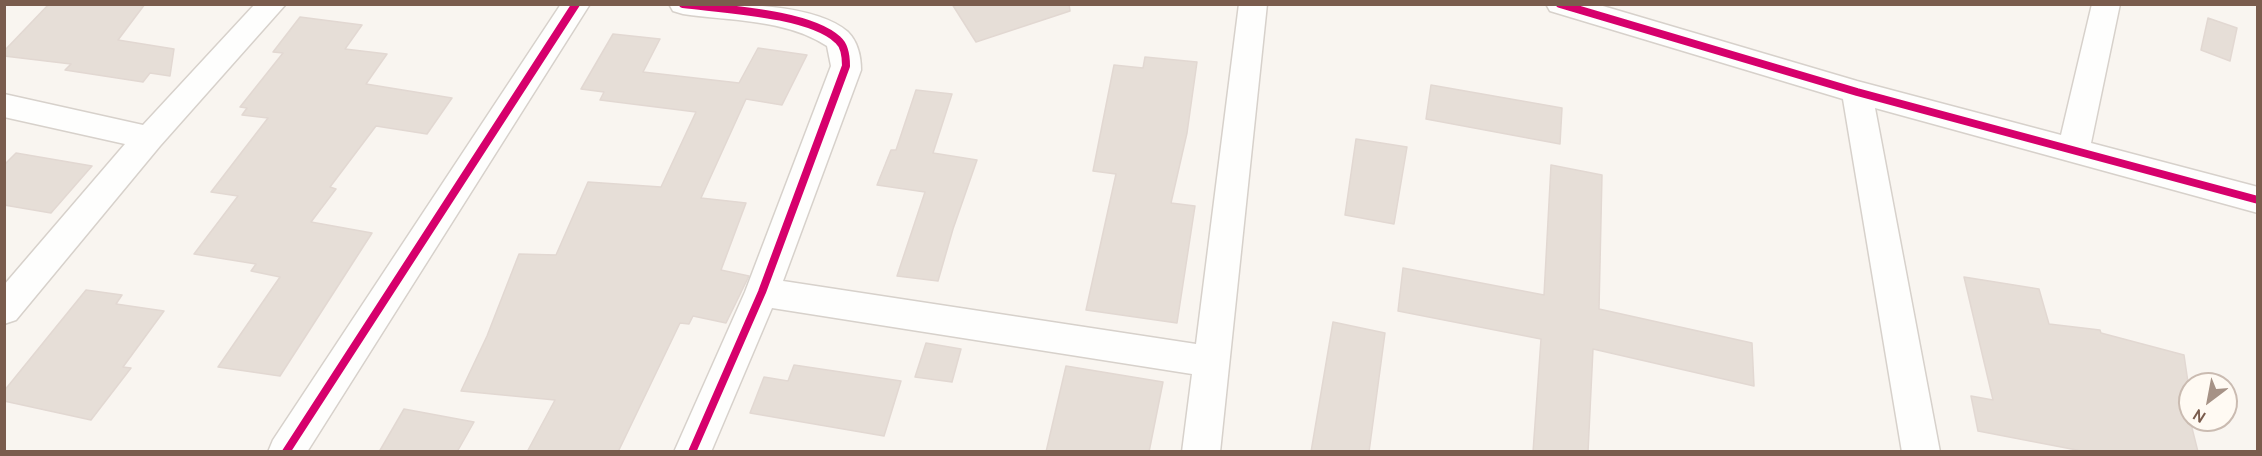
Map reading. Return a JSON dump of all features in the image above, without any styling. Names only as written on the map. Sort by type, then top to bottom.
[{"type":"street","points":[[4,310],[149,138],[272,4]]},
{"type":"street","points":[[286,452],[576,4]]},
{"type":"street","points":[[683,4],[798,21],[821,29],[838,40],[846,54],[846,70],[762,292],[692,452]]},
{"type":"street","points":[[1201,452],[1253,4]]},
{"type":"street","points":[[1560,4],[1857,92],[2258,200]]},
{"type":"street","points":[[2073,152],[2106,4]]},
{"type":"street","points":[[1857,92],[1921,452]]},
{"type":"street","points":[[4,105],[149,138]]},
{"type":"street","points":[[762,292],[1212,362]]},
{"type":"building","points":[[49,4],[145,4],[118,40],[174,49],[170,76],[150,73],[143,82],[65,70],[71,64],[4,56],[4,51]]},
{"type":"building","points":[[952,4],[1069,4],[1070,11],[976,42]]},
{"type":"building","points":[[300,17],[362,25],[345,49],[387,54],[366,84],[452,98],[427,134],[376,126],[330,187],[336,189],[311,222],[372,233],[280,376],[218,367],[280,277],[251,271],[256,264],[194,254],[238,196],[211,192],[268,118],[242,115],[247,108],[240,107],[283,53],[273,52]]},
{"type":"building","points":[[2208,18],[2237,28],[2230,61],[2201,50]]},
{"type":"building","points":[[613,34],[660,39],[643,72],[739,83],[758,48],[807,55],[782,105],[746,99],[701,198],[746,203],[721,270],[749,276],[726,323],[693,316],[689,324],[680,323],[618,452],[527,452],[555,400],[461,391],[487,336],[519,254],[556,255],[588,182],[661,187],[696,112],[600,100],[604,92],[581,89]]},
{"type":"building","points":[[1145,57],[1197,62],[1187,133],[1171,203],[1195,206],[1177,323],[1086,310],[1116,174],[1093,171],[1114,65],[1143,68]]},
{"type":"building","points":[[1431,85],[1562,108],[1560,144],[1426,119]]},
{"type":"building","points":[[916,90],[952,94],[933,153],[977,160],[938,281],[897,276],[925,192],[877,185],[891,150],[896,150]]},
{"type":"building","points":[[1356,139],[1407,147],[1394,224],[1345,215]]},
{"type":"building","points":[[16,153],[92,166],[51,213],[4,205],[4,165]]},
{"type":"building","points":[[1551,165],[1602,175],[1599,309],[1752,343],[1754,386],[1593,349],[1588,452],[1533,452],[1541,339],[1398,311],[1403,268],[1544,295]]},
{"type":"building","points":[[1964,277],[2039,289],[2049,324],[2100,330],[2101,333],[2184,355],[2186,372],[2178,372],[2178,432],[2193,432],[2198,452],[2087,452],[1978,431],[1971,396],[1993,400]]},
{"type":"building","points":[[86,290],[122,295],[116,304],[164,311],[123,367],[131,368],[91,420],[4,401],[4,391]]},
{"type":"building","points":[[1333,322],[1385,333],[1369,452],[1311,452]]},
{"type":"building","points":[[926,343],[961,349],[952,382],[915,377]]},
{"type":"building","points":[[794,365],[901,381],[884,436],[750,413],[764,377],[788,381]]},
{"type":"building","points":[[1066,366],[1163,382],[1149,452],[1046,452]]},
{"type":"building","points":[[404,409],[474,422],[457,452],[379,452]]},
{"type":"cycle path","points":[[286,452],[576,4]]},
{"type":"cycle path","points":[[683,4],[764,15],[807,24],[837,39],[846,58],[846,70],[762,292],[692,452]]},
{"type":"cycle path","points":[[1560,4],[1857,92],[2258,200]]}]
